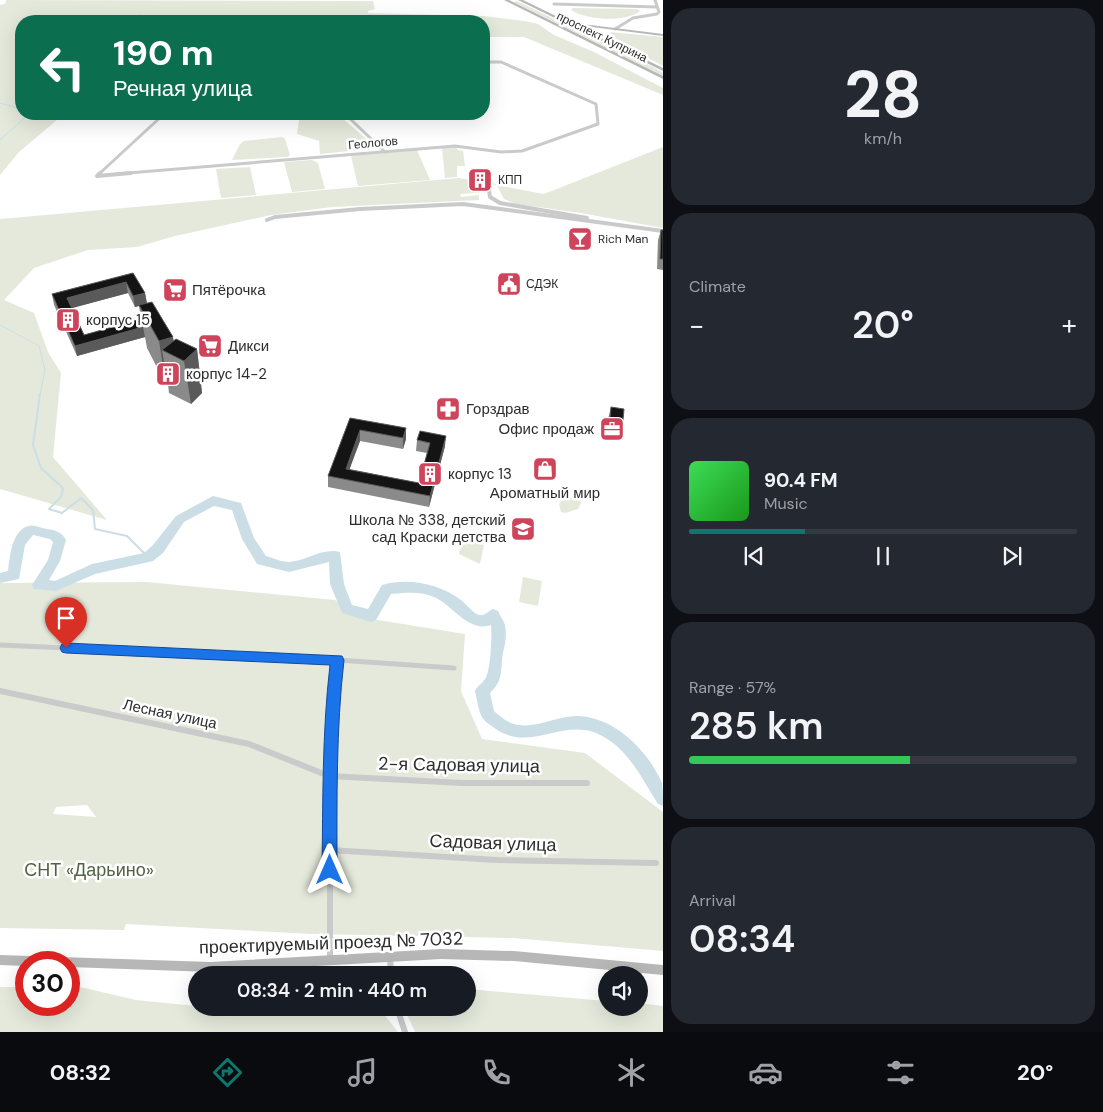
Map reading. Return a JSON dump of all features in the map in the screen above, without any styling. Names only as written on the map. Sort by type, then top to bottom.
[{"type":"main road","name":"проспект Куприна","points":[[506,0],[663,78]]},
{"type":"main road","name":"проспект Куприна","points":[[520,0],[663,70]]},
{"type":"main road","points":[[561,20],[592,27],[663,35]]},
{"type":"main road","points":[[587,32],[585,28],[592,27]]},
{"type":"main road","name":"проектируемый проезд № 7032","points":[[0,960],[210,967],[441,954],[514,956],[663,970]]},
{"type":"street","points":[[615,29],[633,18],[657,14],[655,0]]},
{"type":"street","points":[[554,4],[657,7]]},
{"type":"street","name":"Геологов","points":[[157,120],[96,176],[455,146],[512,153],[533,148],[598,124],[596,104],[501,62],[490,62]]},
{"type":"street","points":[[351,120],[385,152]]},
{"type":"street","points":[[488,183],[490,197],[500,203],[623,224],[622,226]]},
{"type":"street","points":[[267,220],[275,217],[360,209],[463,204],[663,231]]},
{"type":"street","points":[[0,645],[337,660],[454,668]]},
{"type":"street","points":[[330,960],[329,776],[332,703],[337,660]]},
{"type":"street","name":"Лесная улица","points":[[0,691],[249,744],[329,776]]},
{"type":"street","name":"2-я Садовая улица","points":[[329,776],[462,783],[587,782]]},
{"type":"street","name":"Садовая улица","points":[[330,850],[497,860],[656,863]]},
{"type":"street","points":[[390,956],[391,966]]},
{"type":"street","points":[[400,1016],[405,1032]]},
{"type":"green space","points":[[6,0],[373,1],[375,9],[368,11],[368,13],[445,15],[15,15],[15,120],[57,120],[19,152],[0,175],[0,5],[5,4]]},
{"type":"green space","points":[[517,1],[655,68],[663,73],[663,76],[514,2]]},
{"type":"green space","points":[[573,8],[637,9],[640,11],[625,17],[606,19],[586,16],[571,10]]},
{"type":"green space","points":[[490,17],[538,24],[554,35],[594,52],[663,88],[663,95],[524,37],[490,37]]},
{"type":"green space","points":[[610,32],[663,37],[663,66],[615,40]]},
{"type":"green space","points":[[299,120],[344,120],[371,143],[370,149],[320,154],[319,141],[297,134]]},
{"type":"green space","points":[[282,137],[285,139],[290,155],[287,157],[232,160],[240,144],[244,141]]},
{"type":"green space","points":[[456,147],[458,150],[463,151],[465,166],[457,166],[457,177],[445,178],[442,148]]},
{"type":"green space","points":[[663,147],[663,228],[581,213],[516,204],[504,199],[497,185],[544,194]]},
{"type":"green space","points":[[417,150],[430,180],[358,186],[351,156]]},
{"type":"green space","points":[[312,160],[318,163],[325,189],[292,192],[284,162]]},
{"type":"green space","points":[[250,167],[256,195],[221,198],[216,169]]},
{"type":"green space","points":[[459,178],[467,179],[483,192],[460,194],[461,197],[479,195],[479,200],[332,207],[271,215],[175,236],[137,247],[88,250],[34,268],[4,300],[34,313],[48,352],[61,373],[53,457],[107,520],[0,489],[0,219]]},
{"type":"green space","points":[[566,496],[579,500],[581,503],[578,509],[565,513],[561,512],[559,504]]},
{"type":"green space","points":[[462,541],[484,545],[480,564],[459,554]]},
{"type":"green space","points":[[523,577],[542,581],[538,606],[519,602]]},
{"type":"green space","name":"СНТ «Дарьино»","points":[[147,582],[335,600],[353,616],[465,634],[461,691],[482,739],[585,753],[663,812],[663,951],[513,938],[312,934],[126,924],[124,930],[0,928],[0,583]],"holes":[[[87,805],[96,817],[53,814],[56,807]]]},
{"type":"green space","points":[[0,987],[15,987],[15,1016],[80,1016],[80,987],[136,1000],[188,1005],[188,1016],[385,1016],[398,1032],[0,1032]]},
{"type":"green space","points":[[476,990],[598,1000],[598,1016],[648,1016],[648,1004],[663,1006],[663,1032],[415,1032],[408,1016],[476,1016]]},
{"type":"building","points":[[661,230],[663,230],[663,259],[660,259]]},
{"type":"building","points":[[133,273],[145,293],[133,296],[126,282],[67,298],[84,335],[141,319],[143,327],[75,346],[52,294]]},
{"type":"building","points":[[152,302],[173,337],[159,341],[139,305]]},
{"type":"building","points":[[176,339],[197,349],[184,361],[162,350]]},
{"type":"building","points":[[611,407],[624,409],[623,420],[610,418]]},
{"type":"building","points":[[350,418],[406,428],[403,438],[360,430],[346,469],[419,483],[430,443],[417,440],[420,431],[446,436],[430,496],[328,476]]},
{"type":"waterway","points":[[0,103],[15,107]]},
{"type":"waterway","points":[[0,140],[22,120]]},
{"type":"waterway","points":[[0,325],[39,346],[45,370],[40,395]]},
{"type":"waterway","points":[[40,394],[33,445],[41,468],[63,488],[61,497],[49,509],[62,513],[81,498],[93,510],[95,529],[127,536],[148,557]]},
{"type":"waterway","points":[[0,578],[14,575],[19,543],[30,530],[54,535],[60,540],[54,561],[39,585],[56,586],[92,569],[148,557],[158,549],[180,519],[213,501],[237,506],[248,539],[262,560],[289,567],[335,556],[337,584],[347,609],[371,616],[387,589],[412,587],[437,592],[455,603],[475,620],[487,621],[493,615],[498,625],[499,646],[496,651],[496,665],[492,682],[482,691],[488,715],[504,727],[513,730],[526,732],[569,723],[579,723],[597,727],[614,735],[634,753],[663,799]]},
{"type":"place","name":"КПП","points":[[480,180]]},
{"type":"place","name":"Rich Man","points":[[580,239]]},
{"type":"place","name":"СДЭК","points":[[509,284]]},
{"type":"place","name":"Пятёрочка","points":[[175,290]]},
{"type":"place","name":"корпус 15","points":[[68,320]]},
{"type":"place","name":"Дикси","points":[[210,346]]},
{"type":"place","name":"корпус 14-2","points":[[168,374]]},
{"type":"place","name":"Горздрав","points":[[448,409]]},
{"type":"place","name":"Офис продаж","points":[[612,429]]},
{"type":"place","name":"Ароматный мир","points":[[545,469]]},
{"type":"place","name":"корпус 13","points":[[430,474]]},
{"type":"place","name":"Школа № 338, детский сад Краски детства","points":[[523,529]]},
{"type":"route","points":[[66,648],[337,660],[332,703],[329,776],[330,870]]}]
